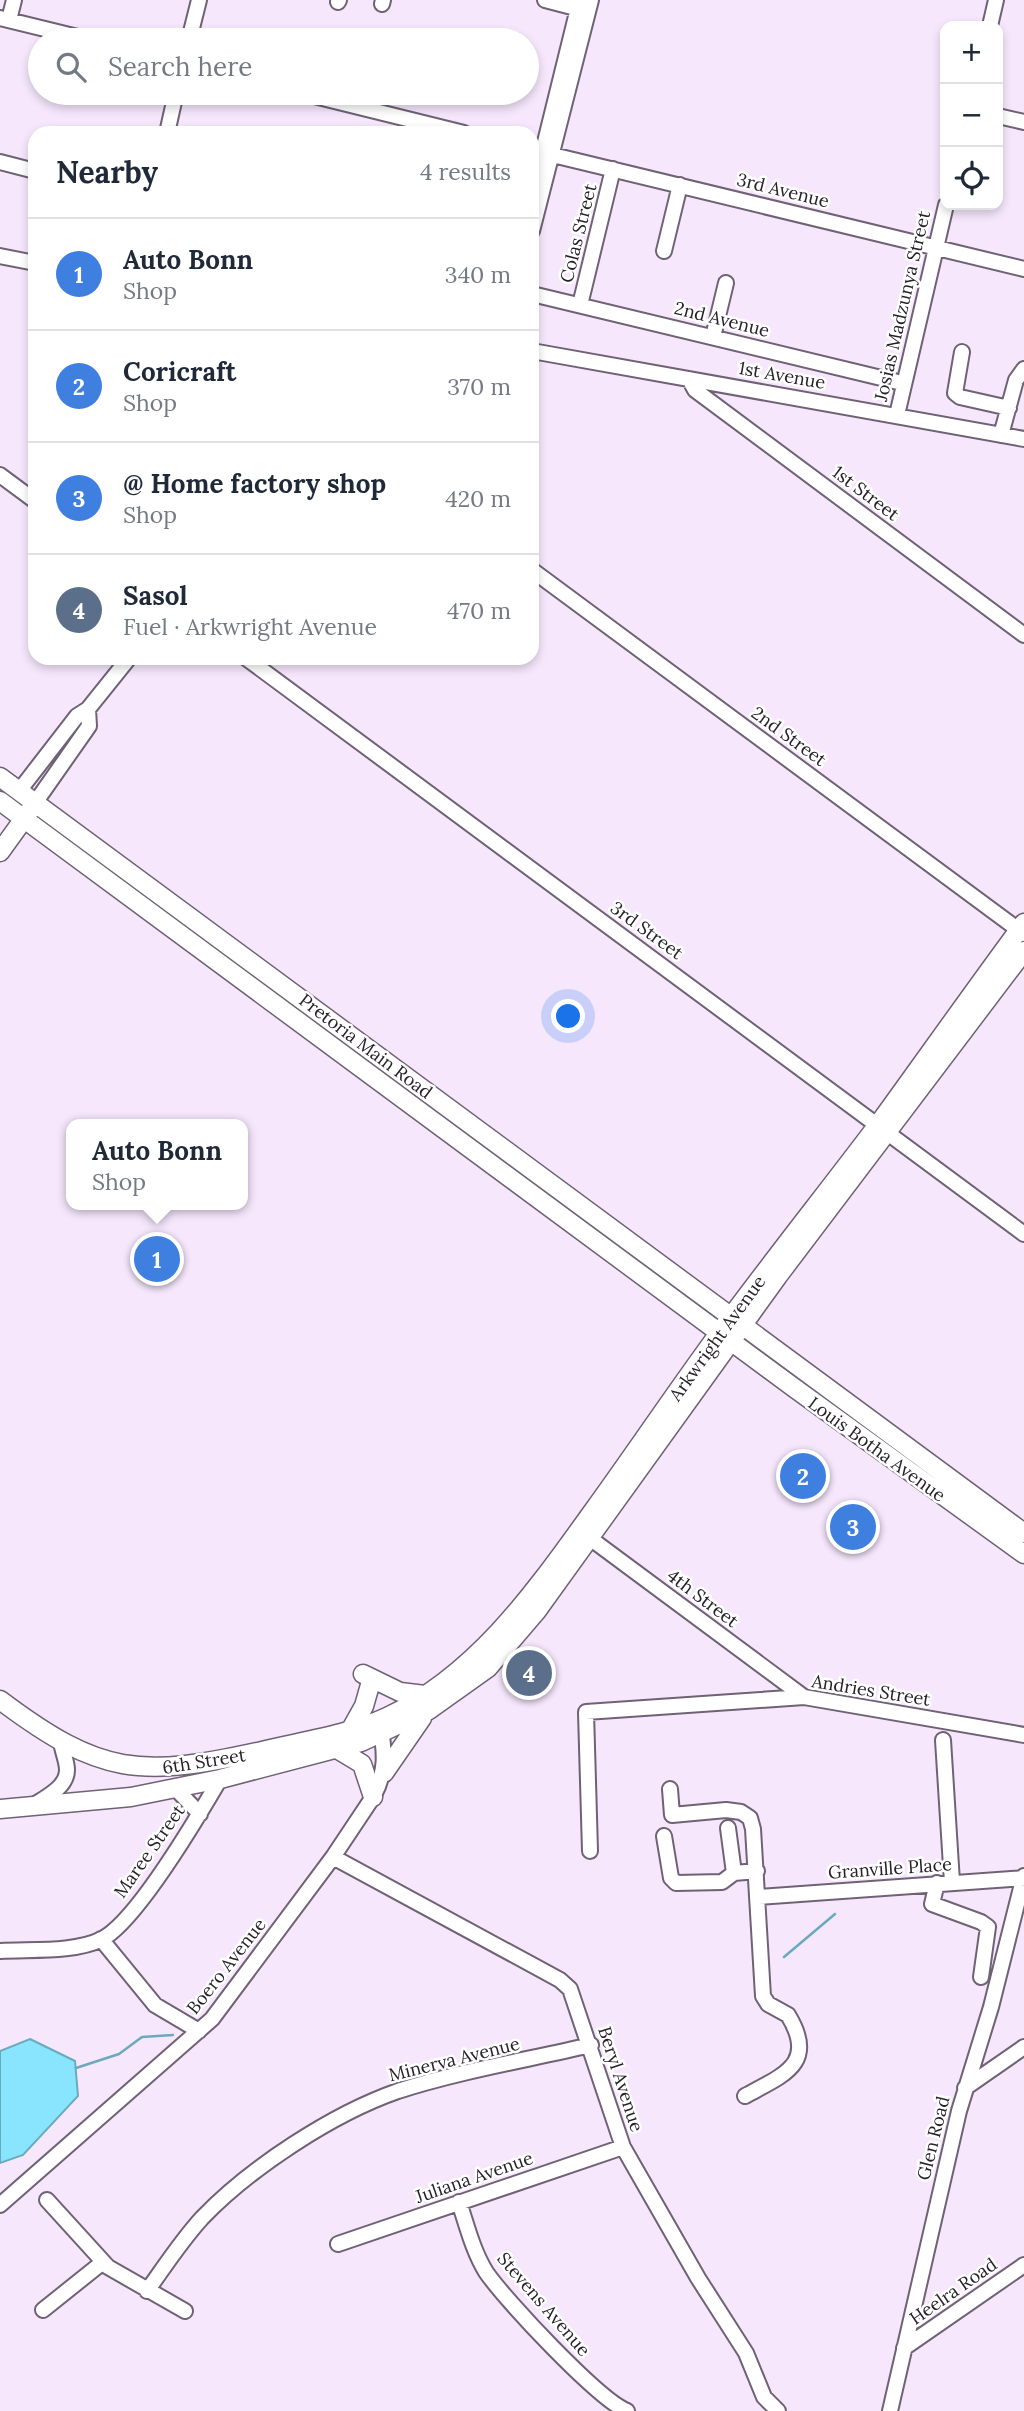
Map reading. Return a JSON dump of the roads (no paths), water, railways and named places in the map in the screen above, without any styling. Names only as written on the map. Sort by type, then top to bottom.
[{"type":"main road","name":"Pretoria Main Road","points":[[0,777],[19,791],[30,810],[726,1337]]},
{"type":"main road","points":[[3,809],[19,791]]},
{"type":"main road","name":"Pretoria Main Road","points":[[3,809],[30,810],[737,1321]]},
{"type":"main road","points":[[0,852],[30,810]]},
{"type":"main road","name":"Arkwright Avenue","points":[[381,1727],[427,1702],[489,1643],[585,1535],[737,1321],[884,1127],[1022,929]]},
{"type":"main road","name":"Arkwright Avenue","points":[[737,1321],[746,1297],[1024,951]]},
{"type":"main road","points":[[709,1301],[746,1297]]},
{"type":"main road","points":[[697,1316],[706,1352]]},
{"type":"main road","name":"Louis Botha Avenue","points":[[737,1321],[1024,1533]]},
{"type":"main road","name":"Arkwright Avenue","points":[[585,1535],[706,1352],[726,1337]]},
{"type":"main road","name":"Louis Botha Avenue","points":[[726,1337],[1024,1554]]},
{"type":"main road","points":[[350,1731],[364,1706],[366,1679],[427,1702],[384,1773]]},
{"type":"main road","name":"6th Street","points":[[0,1700],[61,1741],[103,1760],[127,1766],[163,1769],[213,1762],[350,1731],[381,1727]]},
{"type":"main road","points":[[0,1809],[103,1801],[220,1779],[337,1749],[381,1727]]},
{"type":"main road","points":[[337,1749],[362,1764],[373,1797]]},
{"type":"street","points":[[13,0],[4,19],[41,28]]},
{"type":"street","points":[[192,28],[199,0]]},
{"type":"street","points":[[539,176],[542,152],[584,5],[545,0]]},
{"type":"street","points":[[991,21],[996,0]]},
{"type":"street","points":[[169,126],[174,105]]},
{"type":"street","points":[[351,105],[436,126]]},
{"type":"street","points":[[1003,117],[1024,122]]},
{"type":"street","name":"3rd Avenue","points":[[542,152],[1024,269]]},
{"type":"street","points":[[0,163],[28,169]]},
{"type":"street","name":"Colas Street","points":[[580,305],[613,169]]},
{"type":"street","points":[[664,251],[680,185]]},
{"type":"street","name":"Josias Madzunya Street","points":[[897,415],[902,383],[945,210]]},
{"type":"street","points":[[0,257],[28,261]]},
{"type":"street","points":[[713,337],[726,283]]},
{"type":"street","name":"2nd Avenue","points":[[539,296],[902,383]]},
{"type":"street","name":"1st Avenue","points":[[539,352],[1024,439]]},
{"type":"street","points":[[961,352],[954,389],[957,396],[1009,408]]},
{"type":"street","points":[[1001,435],[1016,380],[1024,369]]},
{"type":"street","name":"1st Street","points":[[689,379],[695,390],[1024,635]]},
{"type":"street","points":[[0,475],[28,496]]},
{"type":"street","name":"2nd Street","points":[[539,575],[1022,929]]},
{"type":"street","points":[[19,791],[77,716],[88,709],[123,665]]},
{"type":"street","name":"3rd Street","points":[[256,665],[884,1127],[1024,1234]]},
{"type":"street","points":[[30,810],[89,726],[88,709]]},
{"type":"street","name":"4th Street","points":[[585,1535],[804,1697]]},
{"type":"street","name":"Andries Street","points":[[590,1851],[586,1712],[804,1697],[1024,1735]]},
{"type":"street","name":"Boero Avenue","points":[[0,2205],[199,2031],[239,1986],[373,1797],[384,1773],[381,1727]]},
{"type":"street","points":[[943,1740],[952,1882]]},
{"type":"street","points":[[30,1807],[61,1785],[66,1777],[67,1768],[61,1741]]},
{"type":"street","name":"Maree Street","points":[[102,1939],[126,1917],[200,1814],[220,1779]]},
{"type":"street","points":[[175,1788],[200,1814]]},
{"type":"street","points":[[670,1789],[672,1815],[726,1810],[741,1812],[750,1818],[759,1897],[764,2002],[788,2015],[801,2053],[789,2071],[745,2096]]},
{"type":"street","points":[[728,1828],[734,1873]]},
{"type":"street","points":[[664,1836],[671,1878],[676,1883],[722,1881],[734,1873],[757,1871]]},
{"type":"street","name":"Beryl Avenue","points":[[333,1857],[566,1984],[574,1994],[623,2147],[698,2278],[746,2353],[764,2397],[775,2410]]},
{"type":"street","name":"Granville Place","points":[[759,1897],[1024,1877]]},
{"type":"street","name":"Glen Road","points":[[890,2411],[965,2088],[991,2007],[1024,1877]]},
{"type":"street","points":[[937,1883],[932,1904],[988,1927],[981,1977]]},
{"type":"street","points":[[0,1951],[75,1945],[102,1939],[155,2005],[199,2031]]},
{"type":"street","name":"Minerva Avenue","points":[[147,2291],[192,2230],[222,2199],[293,2146],[341,2118],[413,2087],[591,2045]]},
{"type":"street","points":[[965,2088],[1024,2047]]},
{"type":"street","name":"Juliana Avenue","points":[[338,2244],[623,2147]]},
{"type":"street","points":[[47,2200],[103,2262],[147,2291],[185,2311]]},
{"type":"street","name":"Stevens Avenue","points":[[459,2202],[474,2248],[492,2279],[599,2394],[627,2411]]},
{"type":"street","points":[[43,2309],[103,2262]]},
{"type":"street","name":"Heelra Road","points":[[905,2348],[1024,2265]]},
{"type":"water","points":[[30,2039],[75,2061],[78,2096],[23,2155],[0,2163],[0,2051]]},
{"type":"waterway","points":[[784,1957],[835,1914]]},
{"type":"waterway","points":[[76,2068],[119,2054],[142,2037],[173,2035]]},
{"type":"place","name":"Auto Bonn","points":[[157,1259]]},
{"type":"place","name":"Coricraft","points":[[803,1476]]},
{"type":"place","name":"@ Home factory shop","points":[[853,1527]]},
{"type":"place","name":"Sasol","points":[[529,1673]]}]
